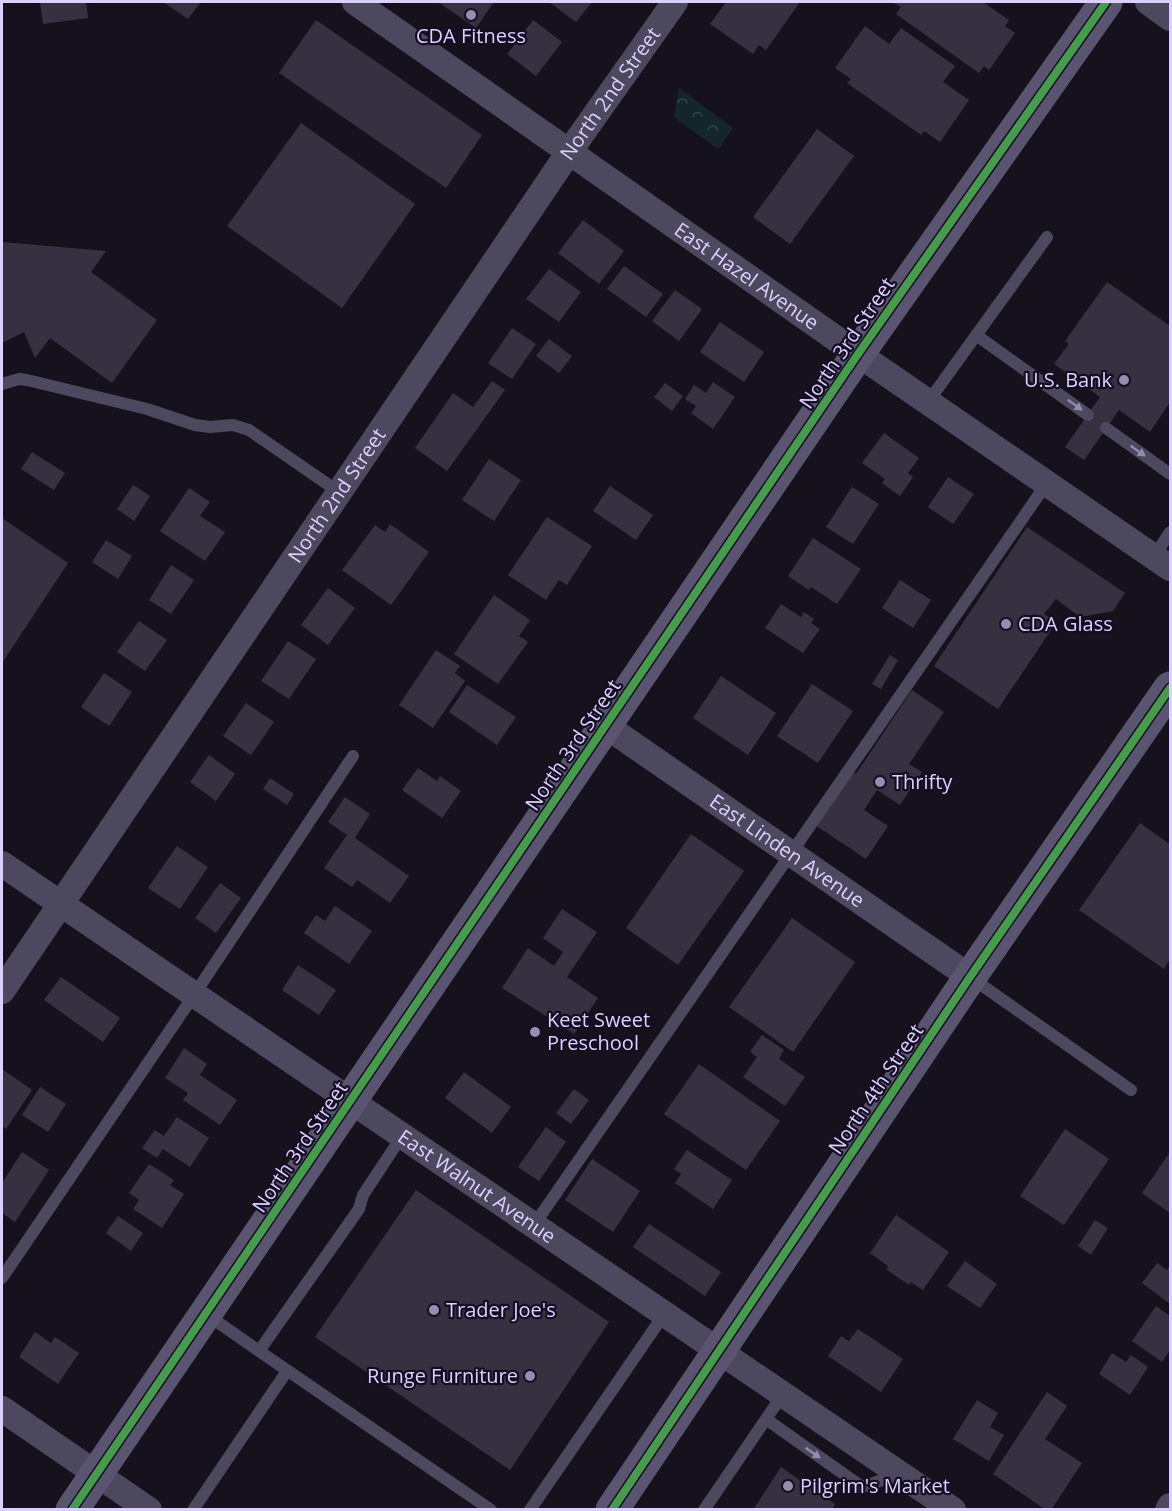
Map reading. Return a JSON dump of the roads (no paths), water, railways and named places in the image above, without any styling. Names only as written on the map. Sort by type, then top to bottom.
[{"type":"main road","name":"North 3rd Street","points":[[72,1509],[858,354],[1106,2]]},
{"type":"main road","name":"North 4th Street","points":[[612,1509],[970,977],[1170,688]]},
{"type":"street","name":"East Hazel Avenue","points":[[356,2],[858,354],[1162,562]]},
{"type":"street","name":"North 2nd Street","points":[[2,991],[568,152],[675,2]]},
{"type":"street","points":[[1148,2],[1170,18]]},
{"type":"street","name":"East Linden Avenue","points":[[606,726],[970,977]]},
{"type":"street","name":"East Walnut Avenue","points":[[2,864],[953,1509]]},
{"type":"street","points":[[2,1409],[150,1509]]},
{"type":"lane","points":[[928,402],[1047,237]]},
{"type":"lane","points":[[976,335],[1088,415]]},
{"type":"lane","points":[[2,384],[20,379],[27,380],[147,409],[195,425],[210,427],[233,425],[249,430],[339,492]]},
{"type":"lane","points":[[1106,428],[1170,474]]},
{"type":"lane","points":[[534,1225],[1047,483]]},
{"type":"lane","points":[[1162,562],[1170,532]]},
{"type":"lane","points":[[2,1278],[353,756]]},
{"type":"lane","points":[[970,977],[1131,1090]]},
{"type":"lane","points":[[259,1351],[359,1209],[363,1194],[402,1136]]},
{"type":"lane","points":[[531,1509],[664,1313]]},
{"type":"lane","points":[[206,1314],[491,1509]]},
{"type":"lane","points":[[193,1509],[287,1371]]},
{"type":"lane","points":[[704,1509],[783,1394]]},
{"type":"lane","points":[[766,1419],[862,1487],[900,1474]]},
{"type":"place","name":"CDA Fitness","points":[[471,15]]},
{"type":"place","name":"U.S. Bank","points":[[1124,380]]},
{"type":"place","name":"CDA Glass","points":[[1006,624]]},
{"type":"place","name":"Thrifty","points":[[880,782]]},
{"type":"place","name":"Keet Sweet Preschool","points":[[535,1032]]},
{"type":"place","name":"Trader Joe's","points":[[434,1310]]},
{"type":"place","name":"Runge Furniture","points":[[530,1376]]},
{"type":"place","name":"Pilgrim's Market","points":[[788,1486]]}]
